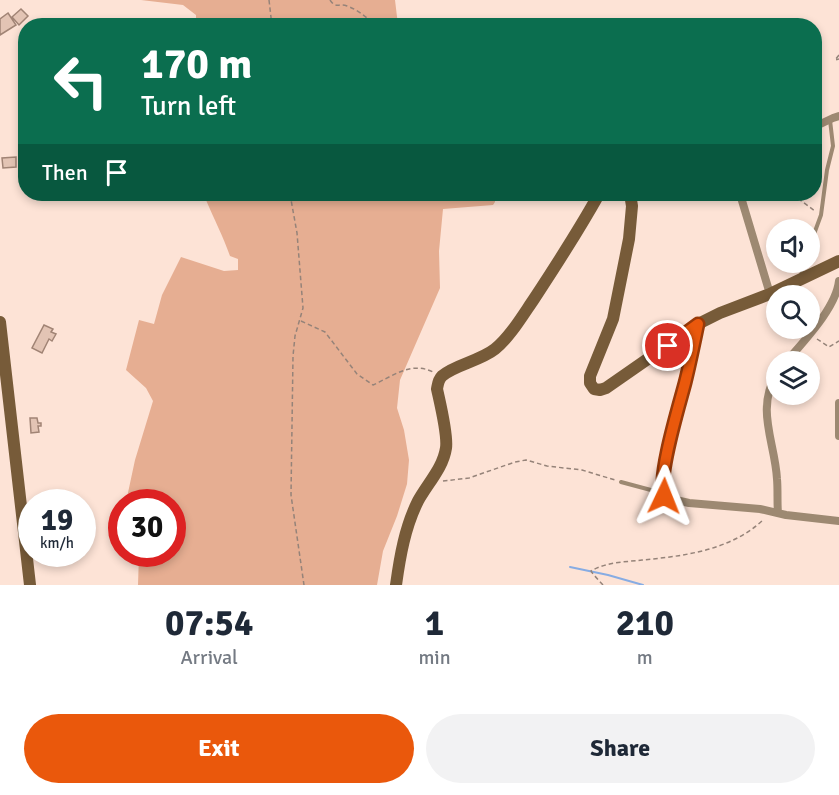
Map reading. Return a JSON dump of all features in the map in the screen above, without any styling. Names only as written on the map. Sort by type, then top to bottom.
[{"type":"main road","points":[[396,585],[402,546],[409,523],[418,501],[444,457],[447,446],[437,389],[438,381],[441,376],[488,354],[503,341],[575,236],[595,201]]},
{"type":"main road","points":[[631,201],[629,239],[613,319],[590,376],[590,383],[594,389],[606,388],[698,324],[766,296]]},
{"type":"main road","points":[[790,285],[839,261]]},
{"type":"main road","points":[[0,322],[30,585]]},
{"type":"street","points":[[742,201],[768,285]]},
{"type":"street","points":[[820,320],[837,293],[839,281]]},
{"type":"street","points":[[698,324],[669,447],[663,493],[668,498],[689,503],[751,508],[839,521]]},
{"type":"street","points":[[795,351],[806,339]]},
{"type":"street","points":[[839,403],[839,436]]},
{"type":"street","points":[[766,405],[767,426],[777,480],[775,512]]},
{"type":"lane","points":[[820,219],[833,146],[834,118]]},
{"type":"lane","points":[[800,280],[802,273]]},
{"type":"lane","points":[[621,483],[663,493]]},
{"type":"path","points":[[269,0],[271,18]]},
{"type":"path","points":[[330,0],[336,6],[342,4],[362,13],[367,18]]},
{"type":"path","points":[[839,55],[835,60],[839,59]]},
{"type":"path","points":[[291,201],[297,233],[303,308],[295,336],[293,356],[291,495],[304,585]]},
{"type":"path","points":[[802,201],[821,215]]},
{"type":"path","points":[[300,321],[325,332],[357,374],[373,384],[396,372],[416,367],[441,376]]},
{"type":"path","points":[[817,339],[829,347],[839,340]]},
{"type":"path","points":[[429,483],[469,478],[526,460],[547,466],[582,470],[621,483]]},
{"type":"path","points":[[603,585],[591,571],[616,563],[677,556],[719,547],[736,540],[775,512]]},
{"type":"shaded area","points":[[141,0],[395,0],[397,18],[196,18],[196,15],[183,5]]},
{"type":"shaded area","points":[[206,201],[495,201],[493,205],[443,209],[439,251],[440,288],[400,380],[397,408],[404,430],[409,460],[407,484],[383,551],[377,585],[138,585],[139,567],[186,567],[186,489],[129,489],[153,401],[146,388],[126,370],[139,320],[154,324],[162,295],[181,257],[224,271],[238,270],[238,259],[230,256]]},
{"type":"building","points":[[21,9],[28,16],[18,18],[18,24],[12,17]]},
{"type":"building","points":[[8,13],[16,25],[0,35],[0,19]]},
{"type":"building","points":[[16,157],[16,167],[3,168],[2,158]]},
{"type":"building","points":[[44,325],[53,329],[51,332],[56,334],[52,341],[49,339],[42,353],[32,348]]},
{"type":"building","points":[[30,418],[37,418],[38,423],[41,423],[41,426],[38,426],[39,432],[31,433]]},
{"type":"waterway","points":[[570,567],[643,585]]},
{"type":"route","points":[[664,496],[663,482],[669,447],[698,324],[668,346]]}]
